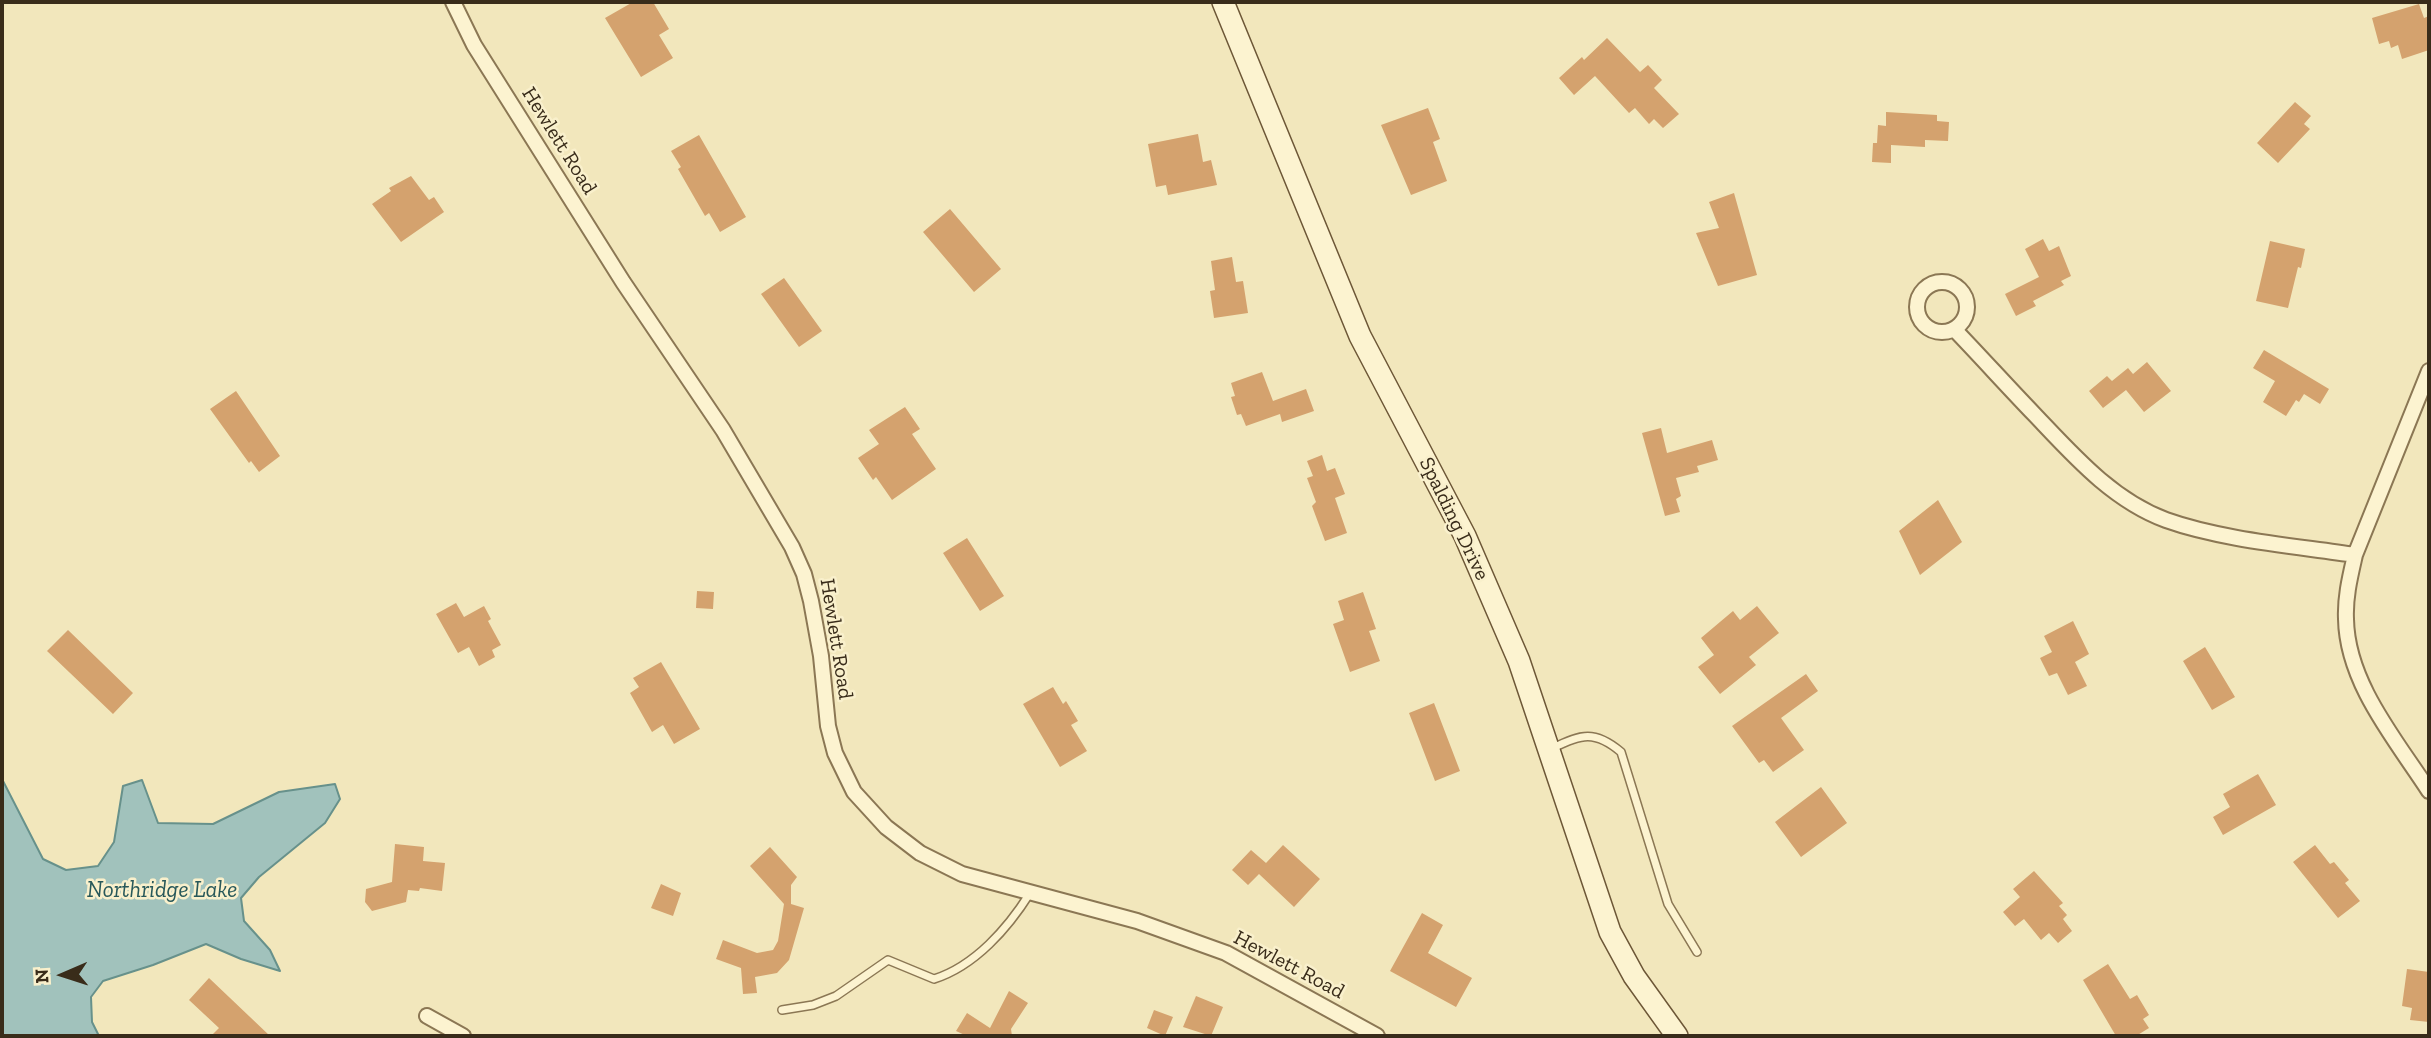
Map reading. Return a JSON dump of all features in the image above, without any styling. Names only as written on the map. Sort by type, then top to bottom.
[{"type":"street","name":"Hewlett Road","points":[[453,2],[474,45],[623,282],[723,430],[792,547],[804,574],[811,601],[821,656],[828,726],[835,753],[855,792],[886,827],[920,853],[962,874],[1136,920],[1226,953],[1377,1036]]},
{"type":"street","name":"Spalding Drive","points":[[1223,2],[1360,336],[1465,536],[1519,661],[1610,932],[1634,976],[1676,1036]]},
{"type":"street","points":[[1954,329],[2083,465],[2108,487],[2135,505],[2200,531],[2355,555]]},
{"type":"street","points":[[2429,370],[2355,555],[2347,587],[2346,620],[2350,653],[2362,687],[2429,791]]},
{"type":"street","points":[[427,1016],[463,1036]]},
{"type":"lane","points":[[1549,750],[1583,735],[1606,740],[1621,752],[1668,904],[1697,952]]},
{"type":"lane","points":[[782,1010],[814,1005],[836,996],[888,960],[934,979],[952,973],[974,957],[1013,920],[1031,892]]},
{"type":"water","name":"Northridge Lake","points":[[2,779],[43,859],[66,870],[98,866],[114,842],[123,786],[142,780],[158,823],[213,824],[279,792],[335,784],[340,799],[325,823],[259,877],[241,898],[244,921],[270,950],[280,971],[206,944],[103,981],[91,997],[92,1022],[99,1036],[2,1036]]},
{"type":"building","points":[[633,2],[653,2],[669,29],[659,35],[673,58],[641,77],[605,18]]},
{"type":"building","points":[[2419,4],[2424,18],[2429,16],[2429,50],[2402,59],[2398,45],[2391,48],[2389,41],[2379,44],[2372,18]]},
{"type":"building","points":[[1607,38],[1640,72],[1648,65],[1662,80],[1654,88],[1679,114],[1663,128],[1654,119],[1649,124],[1635,108],[1629,113],[1595,76],[1574,95],[1559,78],[1582,57],[1584,60]]},
{"type":"building","points":[[2295,102],[2311,116],[2304,124],[2310,129],[2278,163],[2257,143]]},
{"type":"building","points":[[1428,108],[1440,139],[1433,142],[1447,181],[1411,195],[1381,125]]},
{"type":"building","points":[[1886,112],[1937,115],[1937,121],[1949,122],[1948,141],[1925,140],[1925,147],[1891,145],[1891,163],[1872,162],[1878,125],[1886,126]]},
{"type":"building","points":[[1198,134],[1203,162],[1211,160],[1217,185],[1168,195],[1166,185],[1156,187],[1148,144]]},
{"type":"building","points":[[699,135],[746,217],[720,232],[709,213],[705,216],[678,169],[681,167],[671,151]]},
{"type":"building","points":[[411,176],[429,200],[434,197],[444,212],[401,242],[372,204],[391,191],[389,188]]},
{"type":"building","points":[[1734,193],[1757,275],[1718,286],[1696,233],[1719,228],[1709,202]]},
{"type":"building","points":[[950,209],[1001,269],[974,292],[923,232]]},
{"type":"building","points":[[2043,239],[2049,251],[2059,246],[2071,276],[2061,281],[2064,285],[2033,301],[2036,306],[2016,316],[2005,294],[2039,277],[2025,249]]},
{"type":"building","points":[[2270,241],[2305,249],[2288,308],[2256,301]]},
{"type":"building","points":[[1232,257],[1236,282],[1243,281],[1248,313],[1214,318],[1210,291],[1215,290],[1211,261]]},
{"type":"building","points":[[784,278],[822,331],[799,347],[761,294]]},
{"type":"building","points":[[2264,350],[2329,389],[2320,404],[2304,394],[2299,402],[2296,400],[2286,416],[2263,402],[2275,381],[2253,368]]},
{"type":"building","points":[[2147,362],[2171,391],[2144,412],[2126,390],[2103,408],[2089,391],[2107,376],[2112,381],[2128,368],[2133,374]]},
{"type":"building","points":[[1262,372],[1273,401],[1306,389],[1314,411],[1282,422],[1280,414],[1246,426],[1241,414],[1237,415],[1231,397],[1235,396],[1231,383]]},
{"type":"building","points":[[236,391],[280,456],[259,472],[251,461],[249,463],[210,409]]},
{"type":"building","points":[[905,407],[920,429],[912,434],[936,469],[892,500],[876,477],[873,480],[858,458],[879,444],[869,430]]},
{"type":"building","points":[[1661,428],[1667,453],[1712,440],[1718,460],[1697,466],[1699,472],[1676,478],[1681,496],[1676,499],[1680,512],[1665,516],[1642,433]]},
{"type":"building","points":[[1322,455],[1327,471],[1335,468],[1345,494],[1335,498],[1347,533],[1325,541],[1312,506],[1316,502],[1307,478],[1313,476],[1307,461]]},
{"type":"building","points":[[1938,500],[1962,542],[1920,575],[1899,531]]},
{"type":"building","points":[[967,538],[1004,596],[980,611],[943,553]]},
{"type":"building","points":[[697,591],[714,592],[713,609],[696,608]]},
{"type":"building","points":[[1363,592],[1376,629],[1369,631],[1380,661],[1350,672],[1333,624],[1344,620],[1338,601]]},
{"type":"building","points":[[456,603],[464,617],[484,606],[491,619],[488,621],[501,645],[492,650],[495,657],[479,666],[469,647],[458,653],[436,614]]},
{"type":"building","points":[[1757,606],[1779,633],[1749,657],[1756,665],[1720,694],[1698,667],[1714,655],[1701,638],[1733,611],[1740,620]]},
{"type":"building","points":[[2073,621],[2089,654],[2075,662],[2087,686],[2068,695],[2057,673],[2049,676],[2040,658],[2052,652],[2044,636]]},
{"type":"building","points":[[68,630],[133,693],[113,714],[47,651]]},
{"type":"building","points":[[2205,647],[2235,697],[2212,710],[2183,661]]},
{"type":"building","points":[[661,662],[700,729],[674,744],[663,725],[652,732],[630,693],[639,687],[633,678]]},
{"type":"building","points":[[1806,674],[1818,691],[1781,718],[1804,750],[1773,772],[1764,760],[1759,763],[1732,726]]},
{"type":"building","points":[[1053,687],[1063,704],[1066,701],[1078,721],[1071,725],[1087,751],[1060,767],[1023,704]]},
{"type":"building","points":[[1434,703],[1460,771],[1435,781],[1409,713]]},
{"type":"building","points":[[2258,774],[2276,805],[2223,835],[2213,817],[2230,807],[2223,794]]},
{"type":"building","points":[[1821,787],[1847,823],[1801,857],[1775,822]]},
{"type":"building","points":[[395,844],[424,847],[423,861],[445,863],[442,891],[420,888],[419,891],[408,890],[406,902],[372,911],[365,902],[366,889],[392,882]]},
{"type":"building","points":[[1283,845],[1320,879],[1294,907],[1259,874],[1248,885],[1232,870],[1251,850],[1266,863]]},
{"type":"building","points":[[2315,845],[2330,864],[2334,862],[2349,880],[2345,883],[2360,901],[2338,918],[2293,862]]},
{"type":"building","points":[[770,847],[797,877],[791,885],[791,904],[804,908],[789,960],[777,973],[755,977],[757,993],[743,994],[741,968],[716,959],[723,940],[757,953],[773,950],[778,941],[784,904],[750,866]]},
{"type":"building","points":[[2034,871],[2063,903],[2059,906],[2067,915],[2063,919],[2072,931],[2058,943],[2049,933],[2041,940],[2024,919],[2015,926],[2003,912],[2020,897],[2013,889]]},
{"type":"building","points":[[661,884],[681,893],[673,916],[651,908]]},
{"type":"building","points":[[1422,913],[1443,925],[1428,953],[1472,978],[1456,1007],[1390,971]]},
{"type":"building","points":[[2108,964],[2130,999],[2137,995],[2149,1015],[2143,1019],[2149,1028],[2136,1036],[2116,1036],[2083,980]]},
{"type":"building","points":[[2407,969],[2429,972],[2429,1022],[2410,1020],[2412,1008],[2402,1006]]},
{"type":"building","points":[[209,978],[270,1036],[211,1036],[219,1028],[189,1000]]},
{"type":"building","points":[[1009,991],[1028,1003],[1011,1029],[1012,1036],[967,1036],[956,1031],[967,1013],[990,1028]]},
{"type":"building","points":[[1196,996],[1223,1007],[1211,1036],[1183,1027]]},
{"type":"building","points":[[1154,1010],[1173,1017],[1165,1036],[1147,1028]]}]
